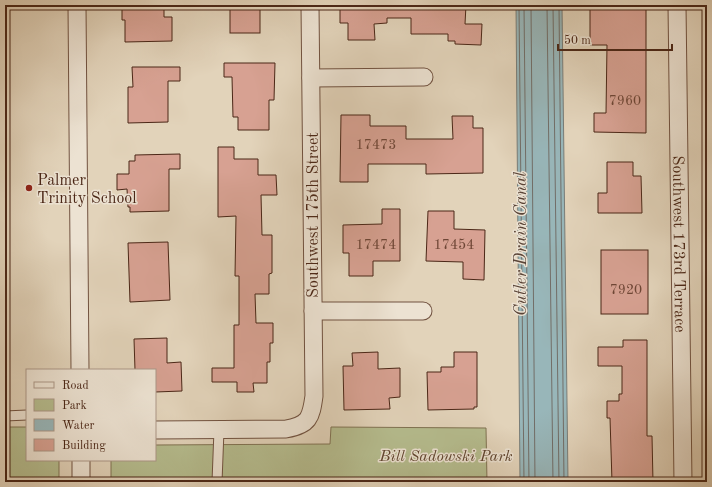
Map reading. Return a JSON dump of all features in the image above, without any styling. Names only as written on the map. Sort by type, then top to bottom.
[{"type":"street","points":[[77,5],[80,369]]},
{"type":"street","name":"Southwest 175th Street","points":[[219,430],[286,429],[301,426],[306,423],[310,416],[314,396],[310,5]]},
{"type":"street","name":"Southwest 173rd Terrace","points":[[678,5],[682,482]]},
{"type":"street","points":[[311,78],[424,77]]},
{"type":"street","points":[[313,311],[423,311]]},
{"type":"street","points":[[156,430],[219,430]]},
{"type":"street","points":[[81,461],[81,482]]},
{"type":"lane","points":[[5,416],[26,415]]},
{"type":"lane","points":[[217,482],[219,430]]},
{"type":"green space","points":[[5,427],[26,427],[26,461],[59,461],[59,482],[5,482]]},
{"type":"green space","name":"Bill Sadowski Park","points":[[331,427],[486,428],[487,482],[111,482],[111,461],[156,461],[156,445],[330,444]]},
{"type":"water","name":"Cutler Drain Canal","points":[[516,5],[562,5],[568,482],[520,482]]},
{"type":"building","points":[[164,5],[164,17],[172,17],[172,41],[125,42],[125,20],[122,20],[122,6]]},
{"type":"building","points":[[230,5],[260,5],[260,33],[230,33]]},
{"type":"building","points":[[340,5],[466,5],[465,24],[482,24],[481,45],[455,44],[455,41],[448,41],[448,34],[411,34],[411,18],[387,18],[387,23],[374,24],[375,40],[348,40],[348,23],[340,23]]},
{"type":"building","points":[[590,5],[646,5],[646,133],[594,132],[594,113],[606,113],[607,45],[590,45]]},
{"type":"building","points":[[224,63],[275,63],[274,100],[269,100],[269,130],[238,130],[238,117],[233,117],[232,77],[224,77]]},
{"type":"building","points":[[132,67],[180,67],[180,81],[168,81],[168,122],[128,123],[128,87],[133,87]]},
{"type":"building","points":[[341,115],[370,115],[370,126],[406,126],[406,139],[453,139],[452,116],[473,116],[473,128],[483,128],[483,173],[426,174],[426,164],[368,164],[368,182],[340,182]]},
{"type":"building","points":[[218,147],[234,147],[234,159],[258,159],[258,175],[276,175],[277,195],[261,195],[262,235],[272,235],[272,273],[269,274],[269,294],[255,294],[256,323],[273,323],[273,343],[270,343],[270,362],[267,362],[267,383],[253,383],[254,392],[237,392],[237,382],[212,382],[212,368],[234,368],[234,325],[239,325],[239,276],[235,276],[236,216],[218,217]]},
{"type":"building","points":[[180,154],[180,169],[169,169],[169,211],[130,212],[130,207],[128,207],[127,189],[117,190],[117,174],[129,174],[129,161],[135,161],[135,155]]},
{"type":"building","points":[[607,162],[633,162],[633,176],[641,176],[642,213],[598,213],[598,193],[607,193]]},
{"type":"building","points":[[382,209],[400,209],[400,261],[373,261],[373,276],[349,276],[349,253],[343,253],[343,225],[382,224]]},
{"type":"building","points":[[428,211],[454,211],[454,229],[485,230],[484,280],[463,279],[463,262],[426,261]]},
{"type":"building","points":[[168,242],[170,300],[130,302],[128,243]]},
{"type":"building","points":[[601,250],[648,250],[648,314],[601,314]]},
{"type":"building","points":[[167,338],[167,363],[181,362],[182,391],[156,392],[156,369],[135,369],[134,339]]},
{"type":"building","points":[[623,340],[647,340],[647,436],[652,436],[653,482],[612,482],[610,418],[607,418],[607,401],[619,401],[619,394],[622,394],[622,366],[598,366],[598,347],[623,347]]},
{"type":"building","points":[[378,352],[378,369],[400,368],[400,397],[389,398],[390,409],[344,410],[343,366],[353,366],[352,353]]},
{"type":"building","points":[[454,352],[477,352],[477,407],[474,407],[474,409],[428,410],[427,372],[441,372],[441,367],[454,367]]},
{"type":"place","name":"Palmer Trinity School","points":[[29,188]]}]
